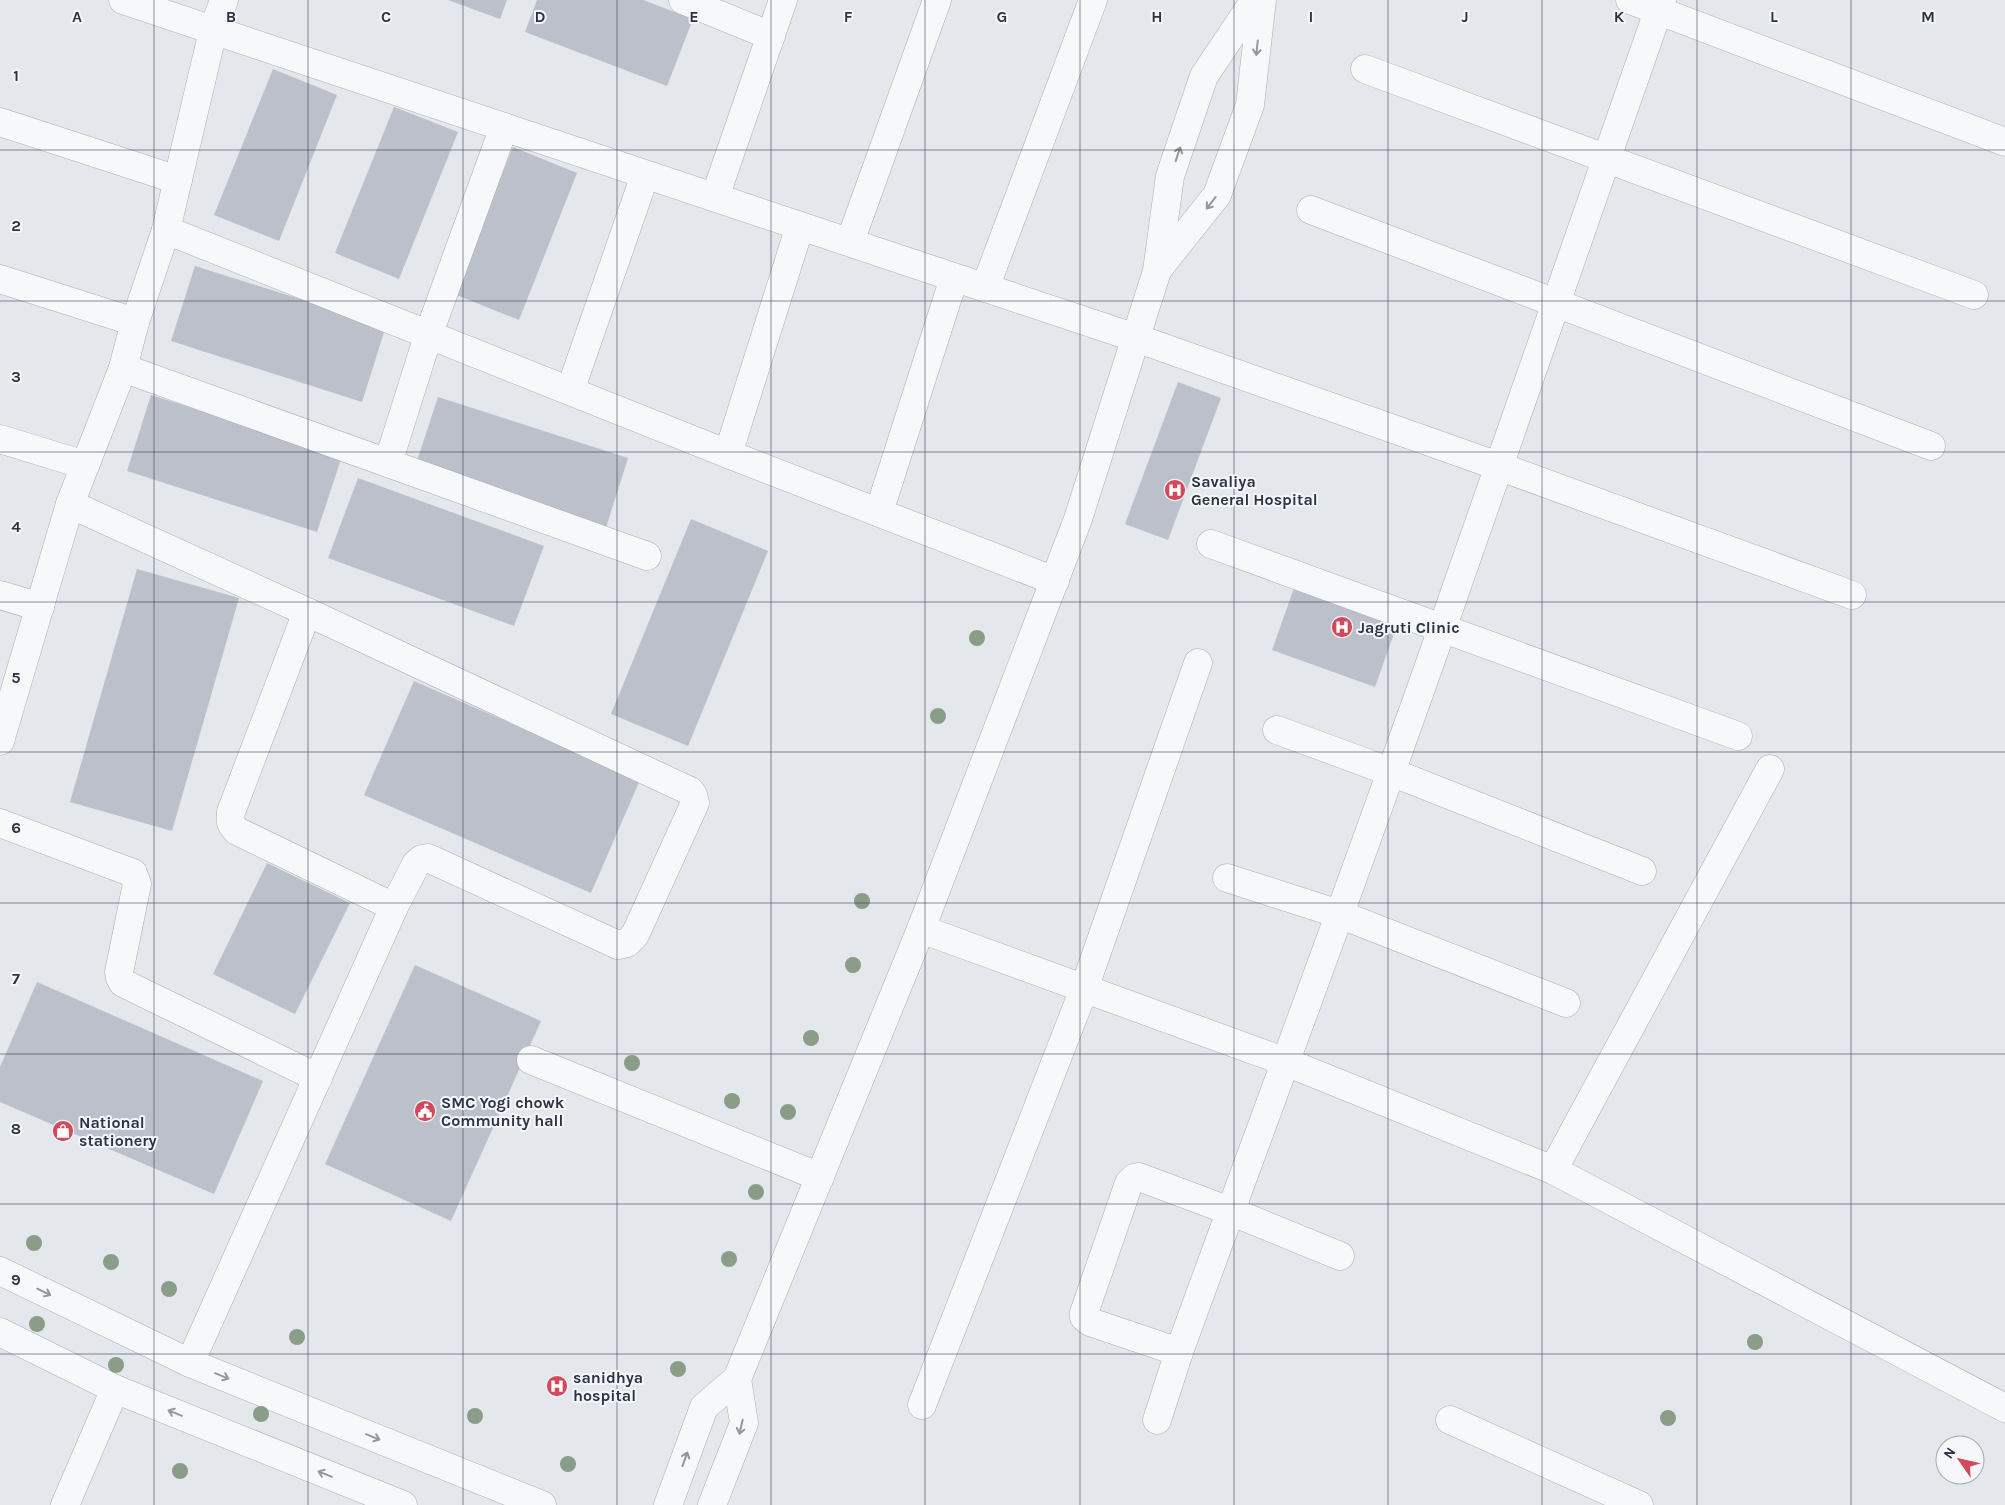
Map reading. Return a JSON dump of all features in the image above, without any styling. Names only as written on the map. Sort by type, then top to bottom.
[{"type":"street","points":[[124,0],[1136,338],[1498,466],[1852,595]]},
{"type":"street","points":[[0,741],[70,504],[122,368],[134,322],[166,230],[213,31],[224,0]]},
{"type":"street","points":[[683,0],[771,36]]},
{"type":"street","points":[[714,198],[783,0]]},
{"type":"street","points":[[850,242],[936,0]]},
{"type":"street","points":[[985,288],[1093,0]]},
{"type":"street","points":[[668,1505],[704,1407],[737,1379],[921,929],[1078,519],[1157,271],[1170,176],[1204,76],[1255,0]]},
{"type":"street","points":[[1157,271],[1217,195],[1250,105],[1262,0]]},
{"type":"street","points":[[1630,0],[1660,5],[2005,142]]},
{"type":"street","points":[[1157,1420],[1179,1352],[1443,628],[1554,303],[1608,159],[1660,5]]},
{"type":"street","points":[[1365,69],[1974,294]]},
{"type":"street","points":[[0,122],[178,180]]},
{"type":"street","points":[[388,464],[429,333],[504,128]]},
{"type":"street","points":[[570,391],[645,175]]},
{"type":"street","points":[[1311,210],[1931,446]]},
{"type":"street","points":[[728,454],[800,226]]},
{"type":"street","points":[[166,230],[429,333],[728,454],[1054,581]]},
{"type":"street","points":[[879,512],[954,278]]},
{"type":"street","points":[[0,279],[134,322]]},
{"type":"street","points":[[122,368],[647,556]]},
{"type":"street","points":[[0,439],[86,465]]},
{"type":"street","points":[[70,504],[308,612],[690,791],[695,798],[695,803],[635,935],[628,942],[618,945],[428,858],[422,859],[416,864],[394,907],[190,1363]]},
{"type":"street","points":[[1212,544],[1738,736]]},
{"type":"street","points":[[0,595],[40,607]]},
{"type":"street","points":[[308,612],[235,802],[230,820],[232,826],[237,831],[394,907]]},
{"type":"street","points":[[922,1406],[1084,989],[1198,663]]},
{"type":"street","points":[[1278,730],[1391,772],[1642,871]]},
{"type":"street","points":[[1553,1170],[1770,769]]},
{"type":"street","points":[[0,823],[134,872],[137,884],[119,972],[123,983],[318,1078]]},
{"type":"street","points":[[1228,878],[1339,914],[1566,1003]]},
{"type":"street","points":[[921,929],[1286,1062],[1553,1170],[2005,1408]]},
{"type":"street","points":[[531,1060],[820,1177]]},
{"type":"street","points":[[1179,1352],[1090,1322],[1084,1317],[1129,1183],[1134,1178],[1139,1177],[1230,1211],[1340,1256]]},
{"type":"street","points":[[0,1270],[190,1363],[542,1505]]},
{"type":"street","points":[[0,1332],[115,1388],[403,1505]]},
{"type":"street","points":[[712,1505],[744,1423],[737,1379]]},
{"type":"street","points":[[65,1505],[115,1388]]},
{"type":"street","points":[[1450,1420],[1639,1505]]},
{"type":"building","points":[[448,0],[507,0],[500,19]]},
{"type":"building","points":[[537,0],[643,0],[693,19],[667,86],[525,32]]},
{"type":"building","points":[[273,69],[337,95],[279,241],[214,215]]},
{"type":"building","points":[[394,107],[458,132],[399,279],[335,253]]},
{"type":"building","points":[[513,147],[577,173],[519,320],[454,294]]},
{"type":"building","points":[[195,266],[386,326],[362,402],[171,341]]},
{"type":"building","points":[[1178,382],[1221,398],[1168,540],[1125,524]]},
{"type":"building","points":[[151,395],[342,456],[317,532],[127,471]]},
{"type":"building","points":[[438,397],[628,458],[604,534],[413,473]]},
{"type":"building","points":[[358,478],[544,546],[514,626],[328,558]]},
{"type":"building","points":[[691,519],[768,551],[688,746],[611,714]]},
{"type":"building","points":[[137,569],[239,598],[172,831],[70,802]]},
{"type":"building","points":[[1294,588],[1397,625],[1375,687],[1272,650]]},
{"type":"building","points":[[414,681],[640,780],[591,893],[364,795]]},
{"type":"building","points":[[267,863],[350,903],[295,1014],[213,974]]},
{"type":"building","name":"SMC Yogi chowk Community hall","points":[[415,965],[541,1021],[451,1221],[325,1164]]},
{"type":"building","points":[[37,982],[263,1081],[214,1194],[0,1102],[0,1067]]},
{"type":"place","name":"Savaliya General Hospital","points":[[1175,490]]},
{"type":"place","name":"Jagruti Clinic","points":[[1342,627]]},
{"type":"place","name":"SMC Yogi chowk Community hall","points":[[425,1111]]},
{"type":"place","name":"National stationery","points":[[63,1131]]},
{"type":"place","name":"sanidhya hospital","points":[[557,1386]]}]
